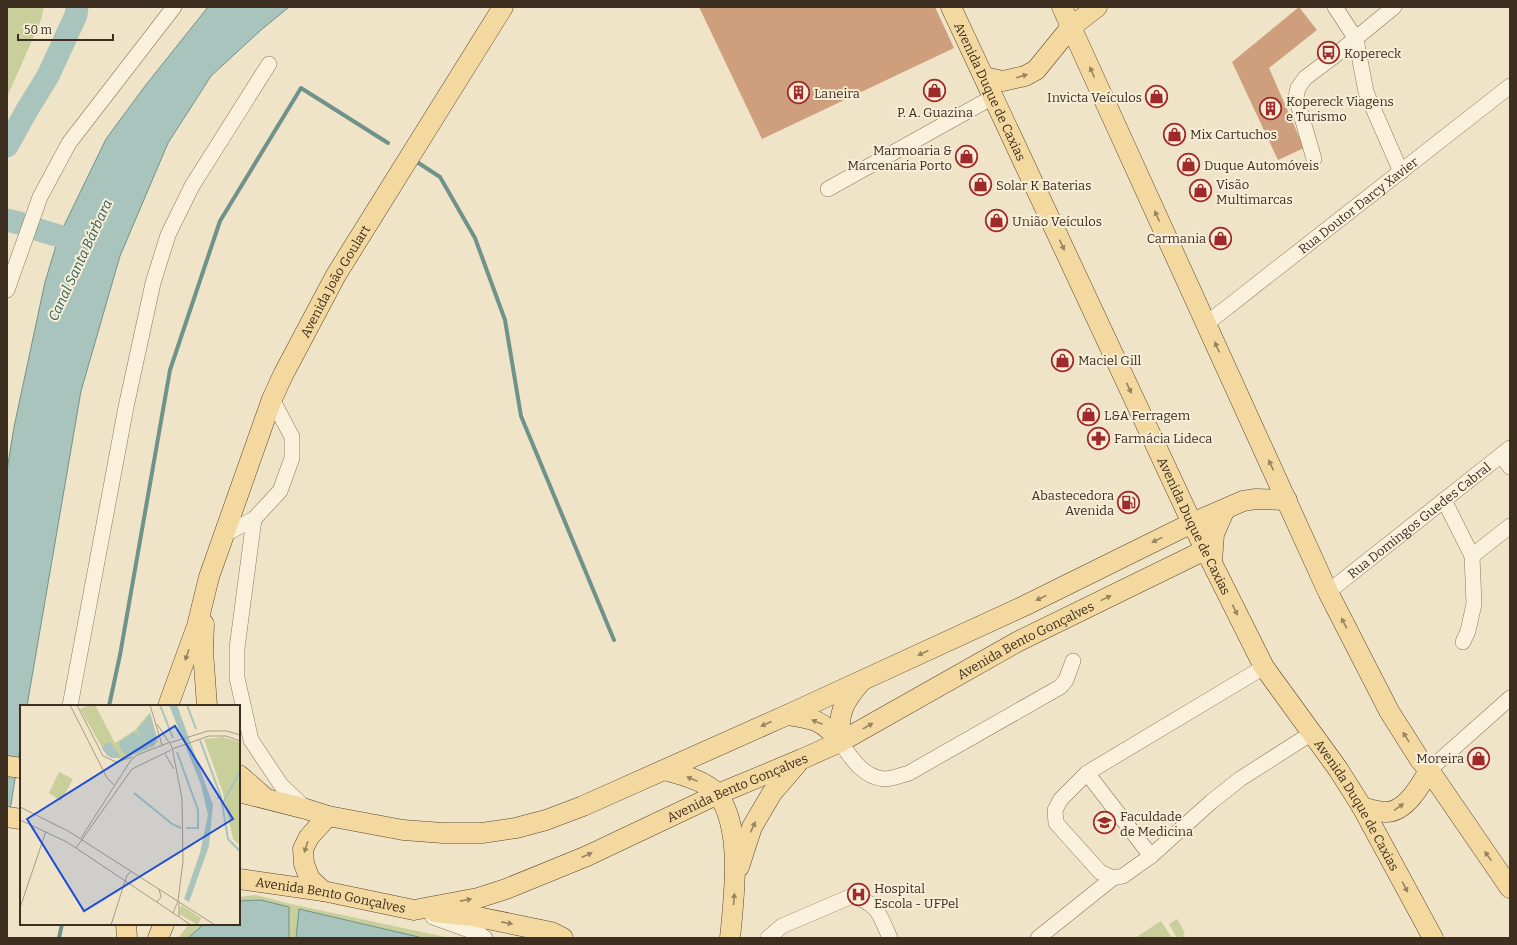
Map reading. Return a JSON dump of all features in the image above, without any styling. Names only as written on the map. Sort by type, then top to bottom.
[{"type":"main road","name":"Avenida João Goulart","points":[[168,705],[197,626],[209,577],[272,399],[283,375],[336,275],[503,7]]},
{"type":"main road","name":"Avenida Duque de Caxias","points":[[951,7],[1192,523],[1264,667],[1338,769],[1362,807],[1433,938]]},
{"type":"main road","points":[[1062,7],[1328,592],[1389,711],[1420,760],[1429,770],[1510,888]]},
{"type":"main road","points":[[984,77],[1003,81],[1025,76],[1036,70],[1071,27],[1097,7]]},
{"type":"main road","points":[[240,792],[266,798],[328,816],[403,830],[443,833],[482,833],[516,828],[546,820],[576,809],[788,715],[1024,606],[1192,523],[1243,502],[1256,499],[1287,500]]},
{"type":"main road","points":[[1208,556],[1214,534],[1225,509]]},
{"type":"main road","name":"Avenida Bento Gonçalves","points":[[240,879],[323,891],[414,910],[478,898],[506,889],[587,856],[718,794],[840,742],[1020,641],[1208,556]]},
{"type":"main road","name":"Avenida João Goulart","points":[[207,705],[203,651],[209,577]]},
{"type":"main road","points":[[840,742],[839,724],[841,712],[848,696],[863,680]]},
{"type":"main road","points":[[788,715],[820,722],[831,729],[840,742]]},
{"type":"main road","points":[[736,877],[752,827],[772,793],[802,759]]},
{"type":"main road","points":[[7,766],[20,768]]},
{"type":"main road","points":[[664,770],[680,774],[709,787],[718,794],[726,810],[730,823],[734,848],[736,877],[730,938]]},
{"type":"main road","points":[[1362,807],[1387,812],[1395,810],[1412,797],[1421,786],[1429,770]]},
{"type":"main road","points":[[240,776],[266,798]]},
{"type":"main road","points":[[323,891],[310,879],[304,864],[304,849],[310,837],[328,816]]},
{"type":"main road","points":[[7,817],[20,819]]},
{"type":"main road","points":[[414,910],[473,916],[551,932],[563,938]]},
{"type":"main road","points":[[126,925],[127,938]]},
{"type":"main road","points":[[158,938],[164,925]]},
{"type":"street","points":[[7,290],[40,197],[69,143],[174,7]]},
{"type":"street","points":[[1335,7],[1356,39],[1366,92],[1401,172]]},
{"type":"street","points":[[1314,159],[1296,97],[1298,88],[1305,78],[1356,39],[1394,7]]},
{"type":"street","points":[[70,705],[124,415],[153,282],[168,235],[192,186],[269,64]]},
{"type":"street","name":"Rua Doutor Darcy Xavier","points":[[1206,324],[1510,86]]},
{"type":"street","points":[[828,189],[993,97]]},
{"type":"street","points":[[225,534],[254,518],[280,491],[292,458],[292,437],[272,399]]},
{"type":"street","points":[[1505,452],[1510,467]]},
{"type":"street","name":"Rua Domingos Guedes Cabral","points":[[1328,592],[1505,452]]},
{"type":"street","points":[[1444,500],[1472,556],[1474,604],[1468,631],[1463,642]]},
{"type":"street","points":[[254,518],[237,648],[237,678],[251,740],[281,785],[306,809]]},
{"type":"street","points":[[1472,556],[1510,526]]},
{"type":"street","points":[[840,742],[852,761],[869,775],[885,779],[909,773],[1060,687],[1066,680],[1073,661]]},
{"type":"street","points":[[1113,878],[1100,872],[1056,823],[1055,810],[1061,799],[1087,773],[1264,667]]},
{"type":"street","points":[[1429,770],[1510,698]]},
{"type":"street","points":[[1038,938],[1113,878],[1122,876],[1151,856],[1211,802],[1240,779],[1312,733]]},
{"type":"street","points":[[1087,773],[1151,856]]},
{"type":"street","points":[[768,938],[782,926],[852,896],[865,900],[878,910],[890,938]]},
{"type":"street","points":[[414,910],[480,934],[485,938]]},
{"type":"green space","points":[[7,7],[44,7],[41,20],[7,97]]},
{"type":"green space","points":[[256,895],[291,904],[450,938],[178,938],[188,925],[240,925],[240,897]]},
{"type":"green space","points":[[1177,919],[1185,933],[1183,934],[1185,938],[1181,938],[1180,936],[1177,938],[1169,924]]},
{"type":"green space","points":[[1161,921],[1172,938],[1135,938]]},
{"type":"water","name":"Canal Santa Bárbara","points":[[208,7],[289,7],[261,30],[211,76],[168,143],[120,256],[81,391],[27,705],[20,705],[20,748],[7,829],[7,470],[14,427],[45,282],[59,236],[106,139],[145,86]]},
{"type":"water","points":[[261,900],[289,907],[289,938],[188,938],[203,925],[240,925],[240,901]]},
{"type":"water","points":[[299,909],[423,938],[296,938]]},
{"type":"building","name":"Laneira","points":[[699,7],[935,7],[954,48],[762,139]]},
{"type":"building","name":"Kopereck Viagens e Turismo","points":[[1299,7],[1317,30],[1269,68],[1304,148],[1278,160],[1232,62]]},
{"type":"waterway","points":[[7,146],[48,76],[76,15],[77,7]]},
{"type":"waterway","points":[[109,705],[120,655],[170,370],[220,221],[301,88],[388,143]]},
{"type":"waterway","points":[[417,162],[440,177],[475,238],[505,320],[521,416],[614,640]]},
{"type":"waterway","points":[[7,220],[19,223]]},
{"type":"waterway","name":"Canal Santa Bárbara","points":[[39,230],[89,245]]},
{"type":"waterway","points":[[59,938],[62,925]]},
{"type":"place","name":"Kopereck","points":[[1328,53]]},
{"type":"place","name":"P. A. Guazina","points":[[935,90]]},
{"type":"place","name":"Laneira","points":[[799,93]]},
{"type":"place","name":"Invicta Veículos","points":[[1157,97]]},
{"type":"place","name":"Kopereck Viagens e Turismo","points":[[1270,108]]},
{"type":"place","name":"Mix Cartuchos","points":[[1174,134]]},
{"type":"place","name":"Marmoaria & Marcenaria Porto","points":[[967,157]]},
{"type":"place","name":"Duque Automóveis","points":[[1188,165]]},
{"type":"place","name":"Solar K Baterias","points":[[980,185]]},
{"type":"place","name":"Visão Multimarcas","points":[[1200,191]]},
{"type":"place","name":"União Veículos","points":[[997,221]]},
{"type":"place","name":"Carmania","points":[[1221,238]]},
{"type":"place","name":"Maciel Gill","points":[[1062,360]]},
{"type":"place","name":"L&A Ferragem","points":[[1088,415]]},
{"type":"place","name":"Farmácia Lideca","points":[[1099,438]]},
{"type":"place","name":"Abastecedora Avenida","points":[[1129,502]]},
{"type":"place","name":"Moreira","points":[[1479,758]]},
{"type":"place","name":"Faculdade de Medicina","points":[[1105,823]]},
{"type":"place","name":"Hospital Escola - UFPel","points":[[858,895]]}]
